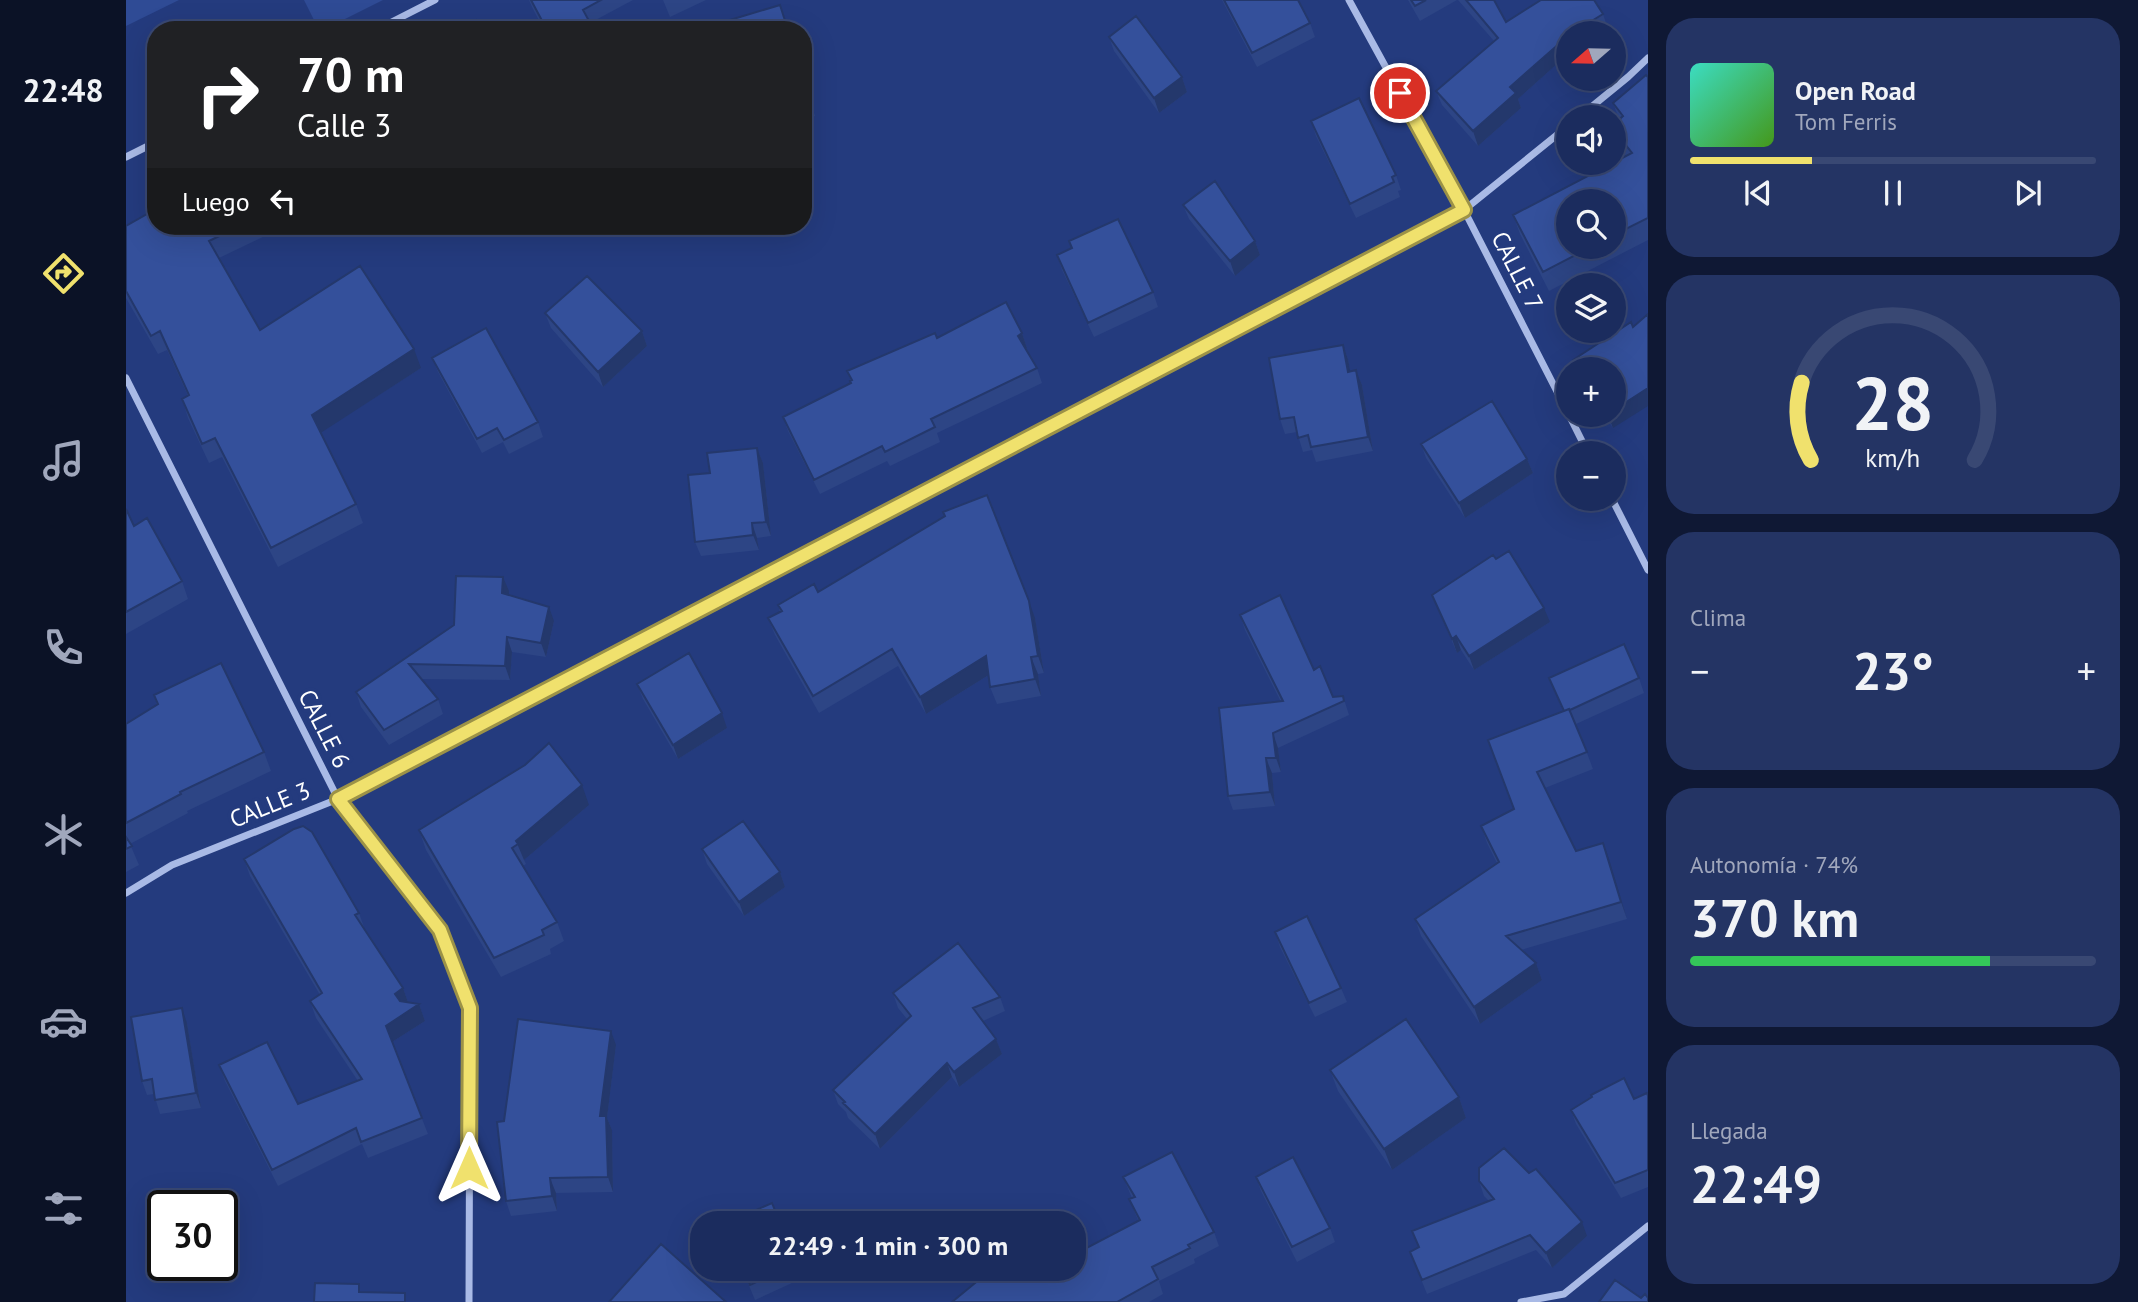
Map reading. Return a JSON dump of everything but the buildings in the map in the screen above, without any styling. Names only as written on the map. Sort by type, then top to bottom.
[{"type":"street","points":[[394,21],[435,0]]},
{"type":"street","name":"CALLE 7","points":[[1349,0],[1464,210],[1556,390]]},
{"type":"street","points":[[1594,105],[1648,58]]},
{"type":"street","name":"CALLE 3","points":[[126,893],[172,865],[338,799],[1464,210],[1556,136]]},
{"type":"street","points":[[126,157],[147,146]]},
{"type":"street","name":"CALLE 6","points":[[126,378],[338,799],[440,930],[470,1008],[468,1302]]},
{"type":"street","points":[[1618,511],[1648,570]]},
{"type":"street","points":[[1521,1302],[1564,1293],[1648,1226]]},
{"type":"shaded area","points":[[126,0],[179,0],[126,26]]},
{"type":"shaded area","points":[[304,0],[383,0],[341,21],[314,21]]},
{"type":"route","points":[[469,1168],[470,1008],[440,930],[338,799],[1464,210],[1400,93]]}]
